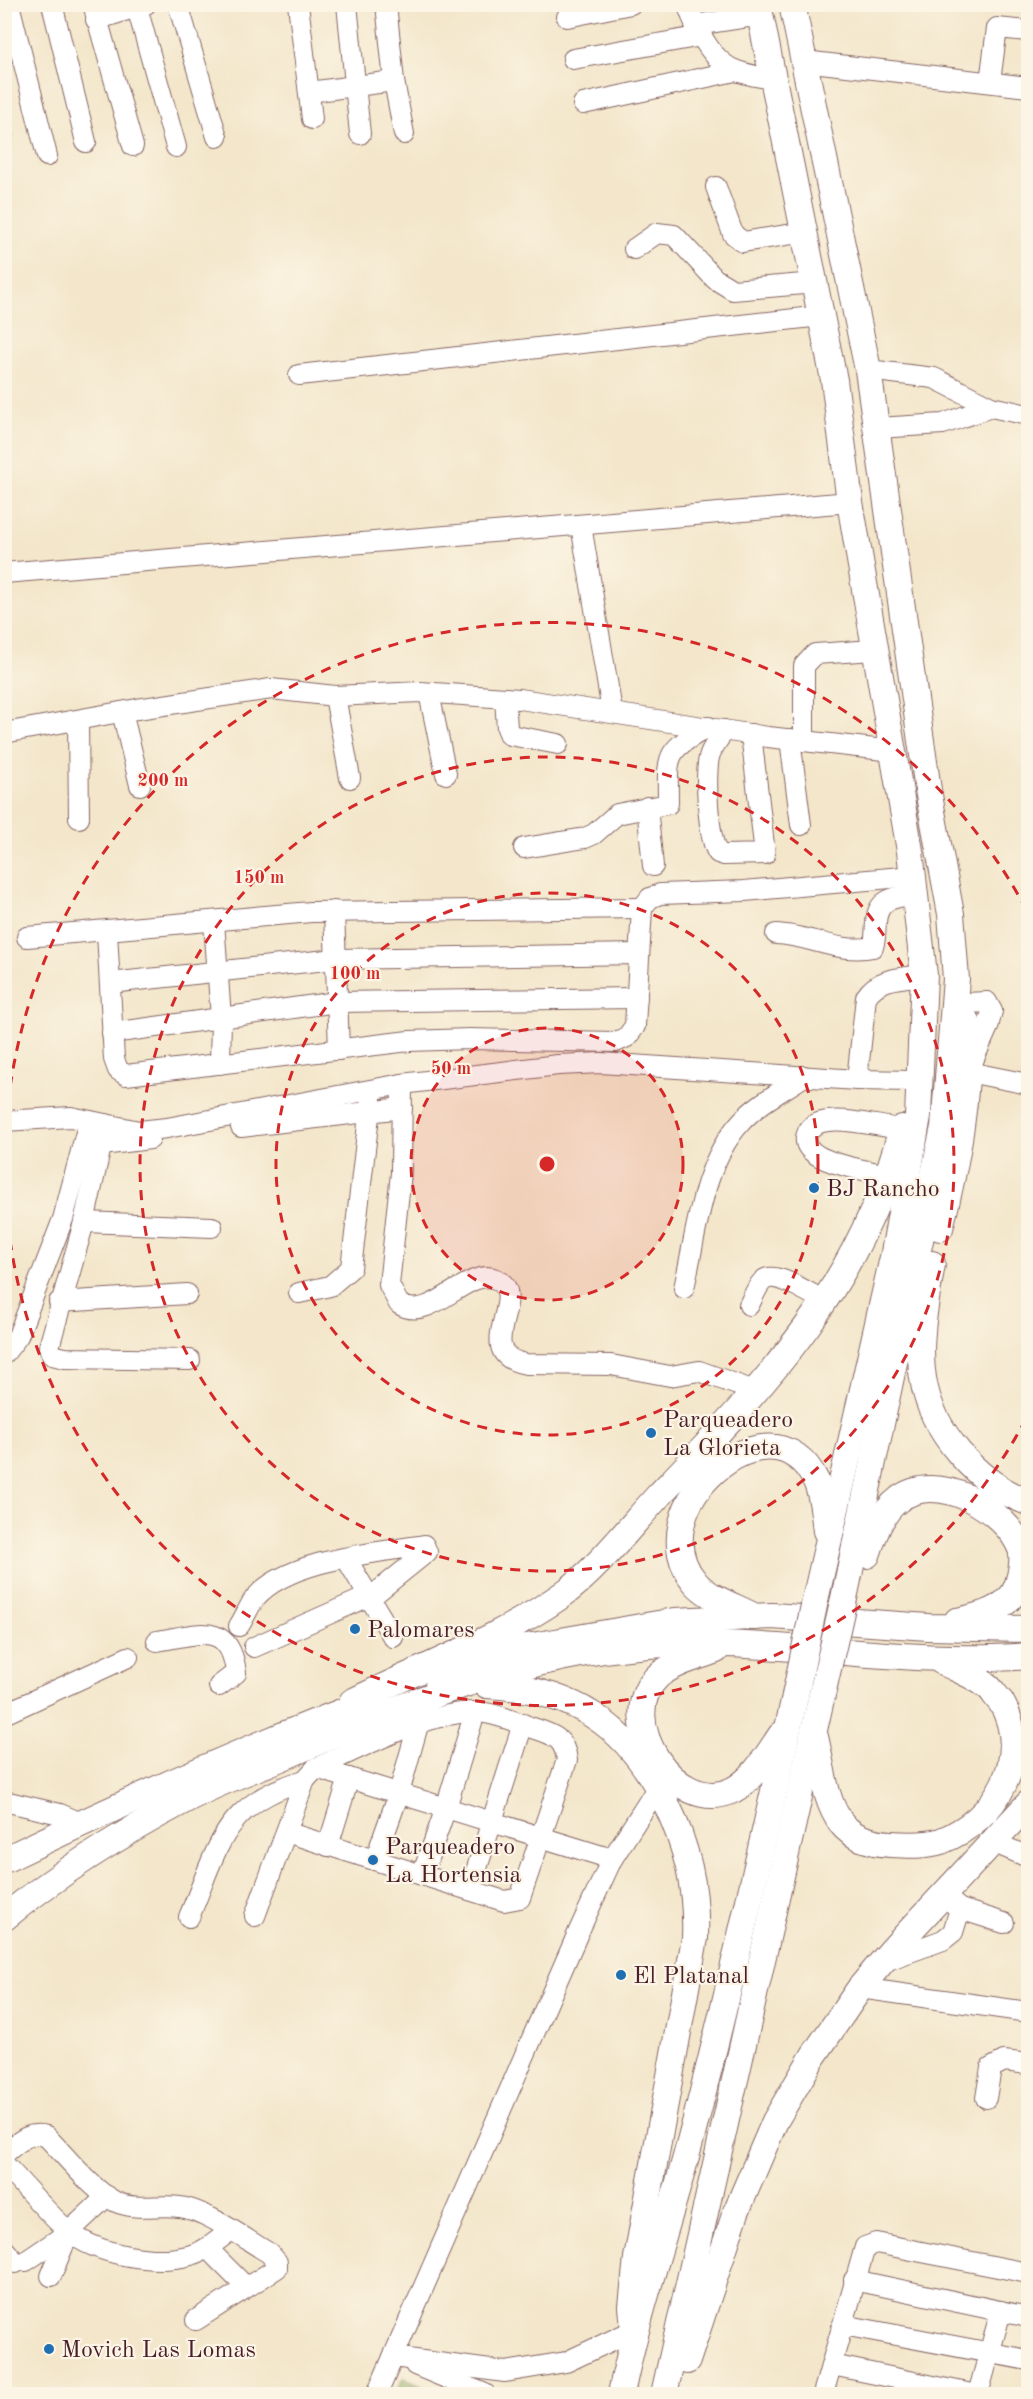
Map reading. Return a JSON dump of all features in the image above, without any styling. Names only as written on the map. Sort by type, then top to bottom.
[{"type":"main road","points":[[664,2394],[843,1603],[944,1127],[956,978],[951,915],[928,790],[868,370],[804,61],[798,8]]},
{"type":"main road","points":[[621,2394],[634,2330],[696,2122],[795,1696],[894,1253],[918,1116],[918,1071],[924,975],[915,885],[850,501],[834,380],[759,10]]},
{"type":"main road","points":[[956,978],[966,1004],[968,1072],[957,1163],[930,1276],[925,1319],[923,1378],[931,1405],[948,1439],[986,1479],[1009,1495],[1029,1502]]},
{"type":"main road","points":[[306,1725],[485,1639],[564,1593],[757,1392],[826,1302],[860,1240],[887,1175],[918,1071]]},
{"type":"main road","points":[[755,1617],[696,1584],[685,1566],[678,1548],[679,1528],[702,1484],[725,1462],[745,1451],[759,1446],[780,1448],[803,1461],[816,1482],[828,1545]]},
{"type":"main road","points":[[843,1603],[856,1585],[882,1518],[900,1498],[915,1491],[960,1494],[986,1506],[1021,1549],[1023,1563],[1017,1589],[1008,1601],[995,1610],[928,1627]]},
{"type":"main road","points":[[4,1860],[149,1790],[306,1725],[515,1649],[675,1622],[755,1617],[928,1627],[1029,1629]]},
{"type":"main road","points":[[4,1918],[104,1844],[189,1798],[392,1709],[547,1662],[668,1644],[727,1645],[936,1658],[988,1659],[1029,1656]]},
{"type":"main road","points":[[727,1645],[658,1676],[647,1691],[643,1712],[644,1728],[649,1748],[660,1765],[687,1788],[700,1793],[719,1794],[733,1790],[758,1768],[788,1725]]},
{"type":"main road","points":[[814,1730],[832,1808],[843,1825],[861,1839],[883,1844],[913,1845],[940,1841],[967,1827],[987,1813],[1006,1791],[1016,1770],[1019,1750],[1016,1729],[1009,1711],[987,1685],[936,1658]]},
{"type":"main road","points":[[465,1685],[520,1688],[559,1698],[582,1708],[625,1739],[639,1755],[658,1787],[681,1833],[689,1857],[694,1890],[695,1938],[637,2258],[632,2306],[634,2330]]},
{"type":"main road","points":[[676,2394],[736,2212],[774,2121],[814,2055],[860,1988],[882,1962],[952,1903],[995,1842],[1027,1808]]},
{"type":"street","points":[[9,4],[47,156]]},
{"type":"street","points":[[52,4],[86,142]]},
{"type":"street","points":[[178,4],[217,137]]},
{"type":"street","points":[[298,4],[312,119]]},
{"type":"street","points":[[346,4],[360,134]]},
{"type":"street","points":[[386,4],[394,81],[404,134]]},
{"type":"street","points":[[567,17],[631,4]]},
{"type":"street","points":[[687,4],[698,31],[720,60],[735,71],[774,80]]},
{"type":"street","points":[[133,146],[94,12],[139,5],[176,147]]},
{"type":"street","points":[[573,59],[698,31],[759,10]]},
{"type":"street","points":[[990,82],[997,28],[1029,31]]},
{"type":"street","points":[[804,61],[1029,87]]},
{"type":"street","points":[[583,104],[735,71]]},
{"type":"street","points":[[309,92],[394,81]]},
{"type":"street","points":[[716,187],[733,234],[742,242],[749,243],[805,232]]},
{"type":"street","points":[[634,249],[657,233],[674,235],[715,279],[733,290],[815,284]]},
{"type":"street","points":[[299,375],[821,316]]},
{"type":"street","points":[[868,370],[934,378],[991,408],[1029,415]]},
{"type":"street","points":[[877,428],[944,424],[991,408]]},
{"type":"street","points":[[4,573],[850,501]]},
{"type":"street","points":[[581,525],[612,711]]},
{"type":"street","points":[[801,825],[797,740],[804,666],[815,654],[874,650]]},
{"type":"street","points":[[4,733],[271,689],[335,696],[384,692],[505,698],[612,711],[717,732],[893,751]]},
{"type":"street","points":[[429,693],[446,774]]},
{"type":"street","points":[[335,696],[350,778]]},
{"type":"street","points":[[505,698],[507,728],[510,735],[558,744]]},
{"type":"street","points":[[122,712],[140,785]]},
{"type":"street","points":[[78,720],[79,818]]},
{"type":"street","points":[[717,732],[708,763],[714,848],[724,855],[765,854],[751,734]]},
{"type":"street","points":[[524,848],[585,838],[594,834],[617,814],[668,804],[668,761],[673,750],[689,737],[717,732]]},
{"type":"street","points":[[647,807],[653,866]]},
{"type":"street","points":[[866,879],[882,904]]},
{"type":"street","points":[[107,932],[114,1059],[118,1070],[126,1075],[439,1040],[616,1042],[627,1037],[635,1026],[642,908],[650,898],[660,894],[744,891],[866,879],[915,885]]},
{"type":"street","points":[[776,934],[797,934],[837,948],[859,950],[873,947],[877,938],[877,912],[882,904],[887,899],[915,885]]},
{"type":"street","points":[[27,937],[334,911],[642,908]]},
{"type":"street","points":[[334,911],[339,1050]]},
{"type":"street","points":[[214,922],[221,1018],[220,1064]]},
{"type":"street","points":[[110,983],[336,959],[639,954]]},
{"type":"street","points":[[857,1080],[867,997],[872,988],[883,981],[924,975]]},
{"type":"street","points":[[112,1033],[337,1002],[637,998]]},
{"type":"street","points":[[4,1121],[52,1116],[98,1122],[139,1131],[167,1128],[402,1084],[488,1072],[601,1063],[857,1080],[918,1071]]},
{"type":"street","points":[[968,1072],[1029,1084]]},
{"type":"street","points":[[684,1288],[712,1166],[743,1119],[804,1076]]},
{"type":"street","points":[[402,1084],[401,1173],[389,1285],[399,1304],[410,1309],[425,1307],[481,1278],[492,1278],[498,1280],[508,1293],[509,1301],[500,1334],[502,1349],[507,1356],[519,1363],[611,1365],[670,1376],[699,1371],[757,1392]]},
{"type":"street","points":[[299,1293],[330,1286],[351,1268],[371,1090]]},
{"type":"street","points":[[102,1144],[402,1108]]},
{"type":"street","points":[[887,1175],[818,1158],[807,1150],[804,1142],[807,1131],[817,1123],[831,1120],[902,1130]]},
{"type":"street","points":[[98,1122],[102,1144],[84,1222],[59,1302],[48,1347],[52,1355],[65,1358],[190,1360]]},
{"type":"street","points":[[4,1354],[18,1336],[98,1122]]},
{"type":"street","points":[[84,1222],[212,1227]]},
{"type":"street","points":[[749,1305],[763,1280],[769,1277],[778,1278],[826,1302]]},
{"type":"street","points":[[59,1302],[187,1294]]},
{"type":"street","points":[[239,1626],[254,1599],[266,1589],[315,1564],[424,1545],[427,1549],[427,1552],[369,1596],[254,1647]]},
{"type":"street","points":[[346,1558],[393,1637]]},
{"type":"street","points":[[157,1641],[212,1633],[222,1638],[232,1657],[236,1673],[219,1686]]},
{"type":"street","points":[[4,1714],[128,1657]]},
{"type":"street","points":[[422,1875],[446,1808],[475,1712]]},
{"type":"street","points":[[189,1917],[226,1830],[244,1809],[262,1795],[418,1725],[447,1715],[475,1712],[490,1714],[558,1736],[566,1747],[567,1760],[519,1898],[504,1901],[286,1832]]},
{"type":"street","points":[[470,1890],[523,1724]]},
{"type":"street","points":[[375,1860],[399,1793],[418,1725]]},
{"type":"street","points":[[310,1774],[349,1778],[612,1859]]},
{"type":"street","points":[[255,1916],[310,1774]]},
{"type":"street","points":[[328,1846],[349,1778]]},
{"type":"street","points":[[377,2394],[612,1859],[658,1787]]},
{"type":"street","points":[[4,1801],[60,1814],[81,1823]]},
{"type":"street","points":[[995,1842],[1029,1857]]},
{"type":"street","points":[[952,1903],[1004,1923]]},
{"type":"street","points":[[860,1988],[1029,2012]]},
{"type":"street","points":[[986,2098],[991,2068],[1004,2061],[1029,2064]]},
{"type":"street","points":[[4,2154],[27,2135],[36,2133],[46,2136],[99,2192],[117,2202],[135,2206],[181,2206],[269,2253],[277,2262],[278,2268],[272,2274],[246,2287],[196,2320]]},
{"type":"street","points":[[4,2164],[69,2232],[102,2249],[127,2257],[191,2255],[207,2248],[230,2231]]},
{"type":"street","points":[[16,2257],[69,2232],[107,2196]]},
{"type":"street","points":[[51,2276],[69,2232]]},
{"type":"street","points":[[823,2394],[854,2280],[866,2247],[876,2243],[1029,2273]]},
{"type":"street","points":[[207,2248],[246,2287]]},
{"type":"street","points":[[854,2280],[1029,2317]]},
{"type":"street","points":[[978,2394],[1001,2312]]},
{"type":"street","points":[[843,2325],[1029,2360]]},
{"type":"street","points":[[393,2356],[505,2372],[566,2362],[634,2330]]},
{"type":"street","points":[[393,2356],[485,2394]]},
{"type":"street","points":[[832,2365],[972,2394]]},
{"type":"green space","points":[[403,2378],[438,2394],[396,2394]]},
{"type":"waterway","points":[[4,121],[10,135],[4,151]]},
{"type":"place","name":"BJ Rancho","points":[[814,1188]]},
{"type":"place","name":"Parqueadero La Glorieta","points":[[651,1433]]},
{"type":"place","name":"Palomares","points":[[355,1629]]},
{"type":"place","name":"Parqueadero La Hortensia","points":[[373,1860]]},
{"type":"place","name":"El Platanal","points":[[621,1975]]},
{"type":"place","name":"Movich Las Lomas","points":[[49,2349]]}]
